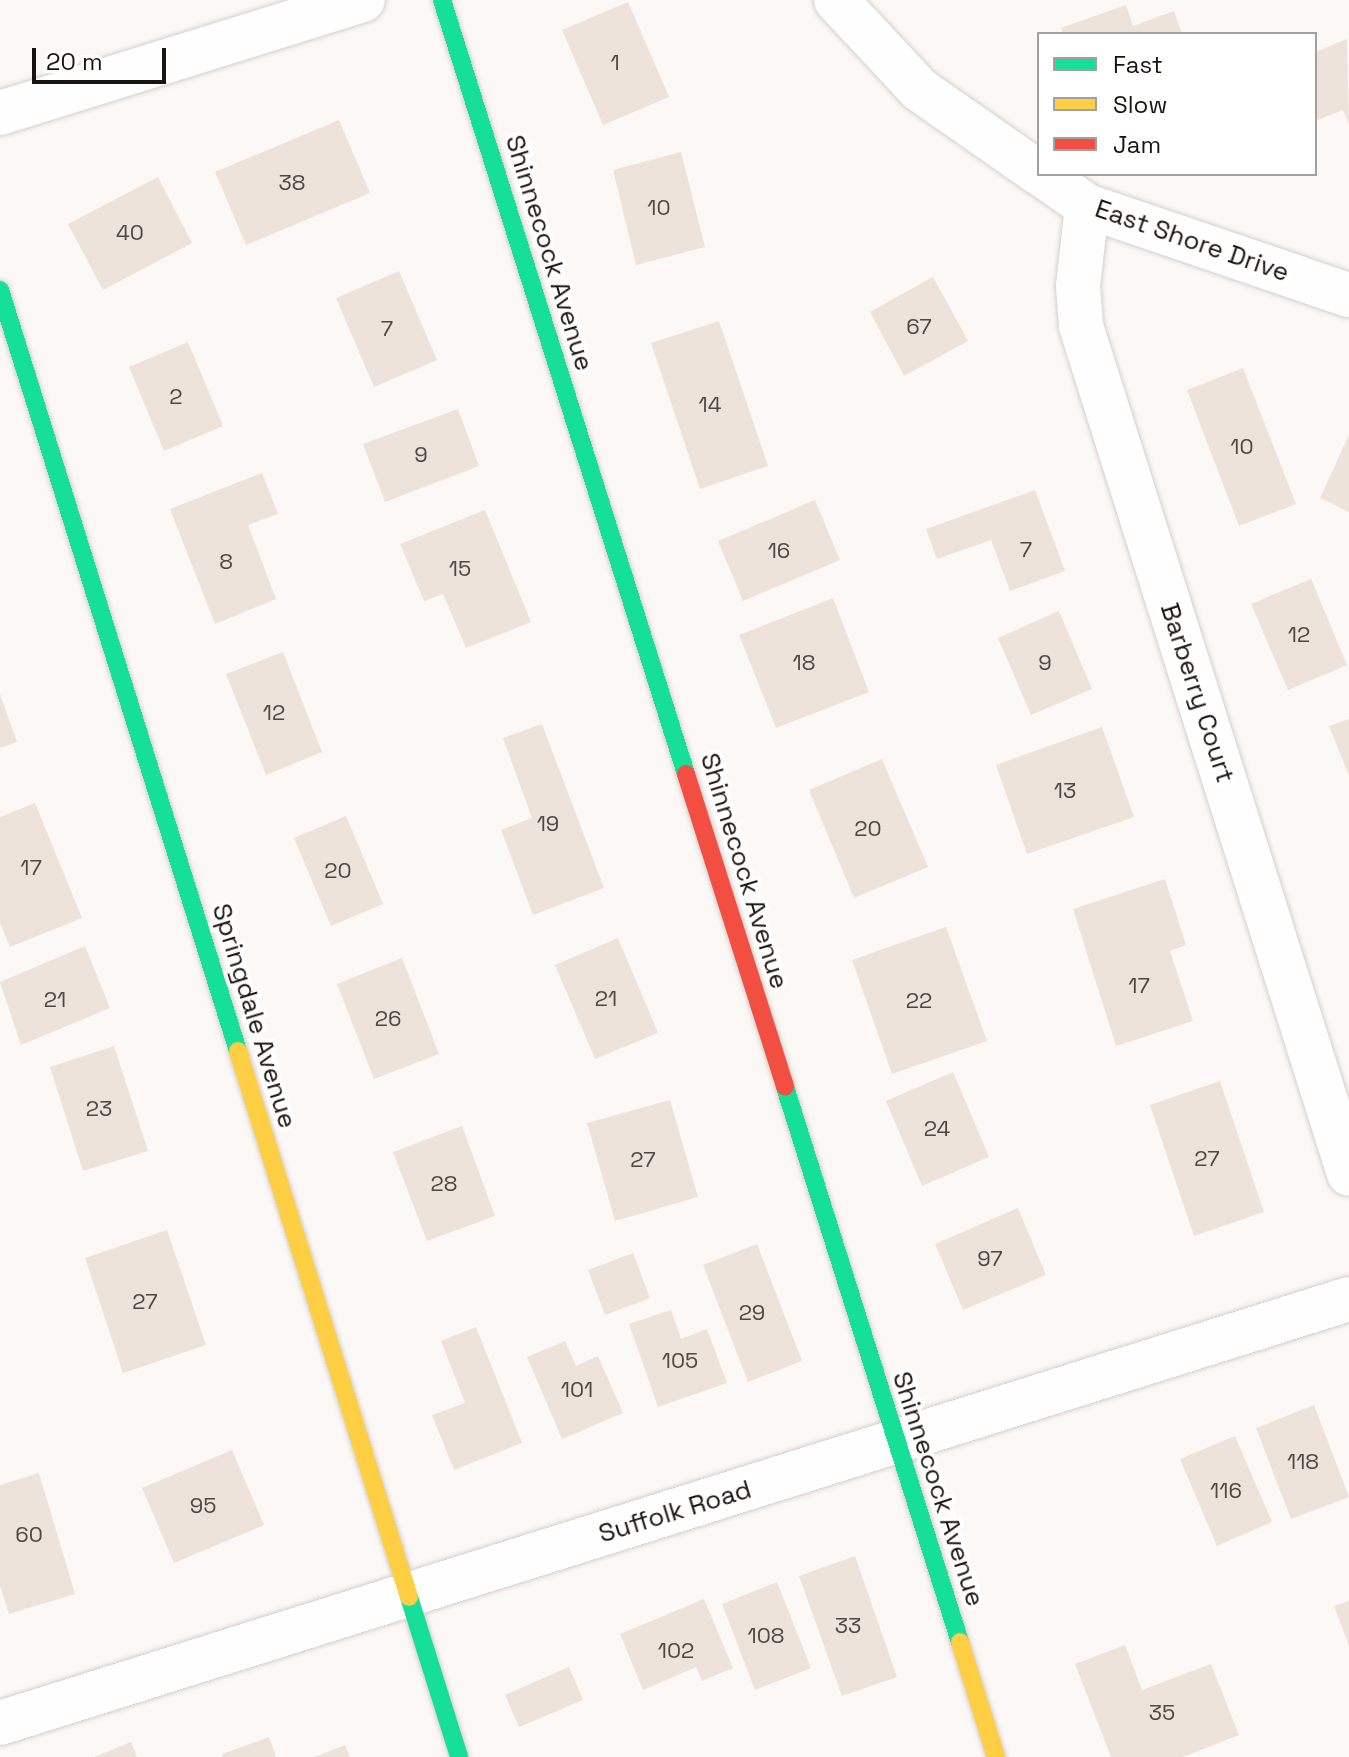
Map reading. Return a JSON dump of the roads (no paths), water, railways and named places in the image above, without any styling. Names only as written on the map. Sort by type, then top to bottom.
[{"type":"street","points":[[0,113],[363,0]]},
{"type":"street","name":"Shinnecock Avenue","points":[[442,0],[996,1757]]},
{"type":"street","name":"East Shore Drive","points":[[836,0],[920,90],[1037,171]]},
{"type":"street","name":"East Shore Drive","points":[[1044,176],[1087,206],[1349,295]]},
{"type":"street","name":"Barberry Court","points":[[1087,206],[1078,286],[1081,326],[1349,1174]]},
{"type":"street","name":"Springdale Avenue","points":[[0,290],[459,1757]]},
{"type":"street","name":"Suffolk Road","points":[[0,1723],[1349,1299]]}]
